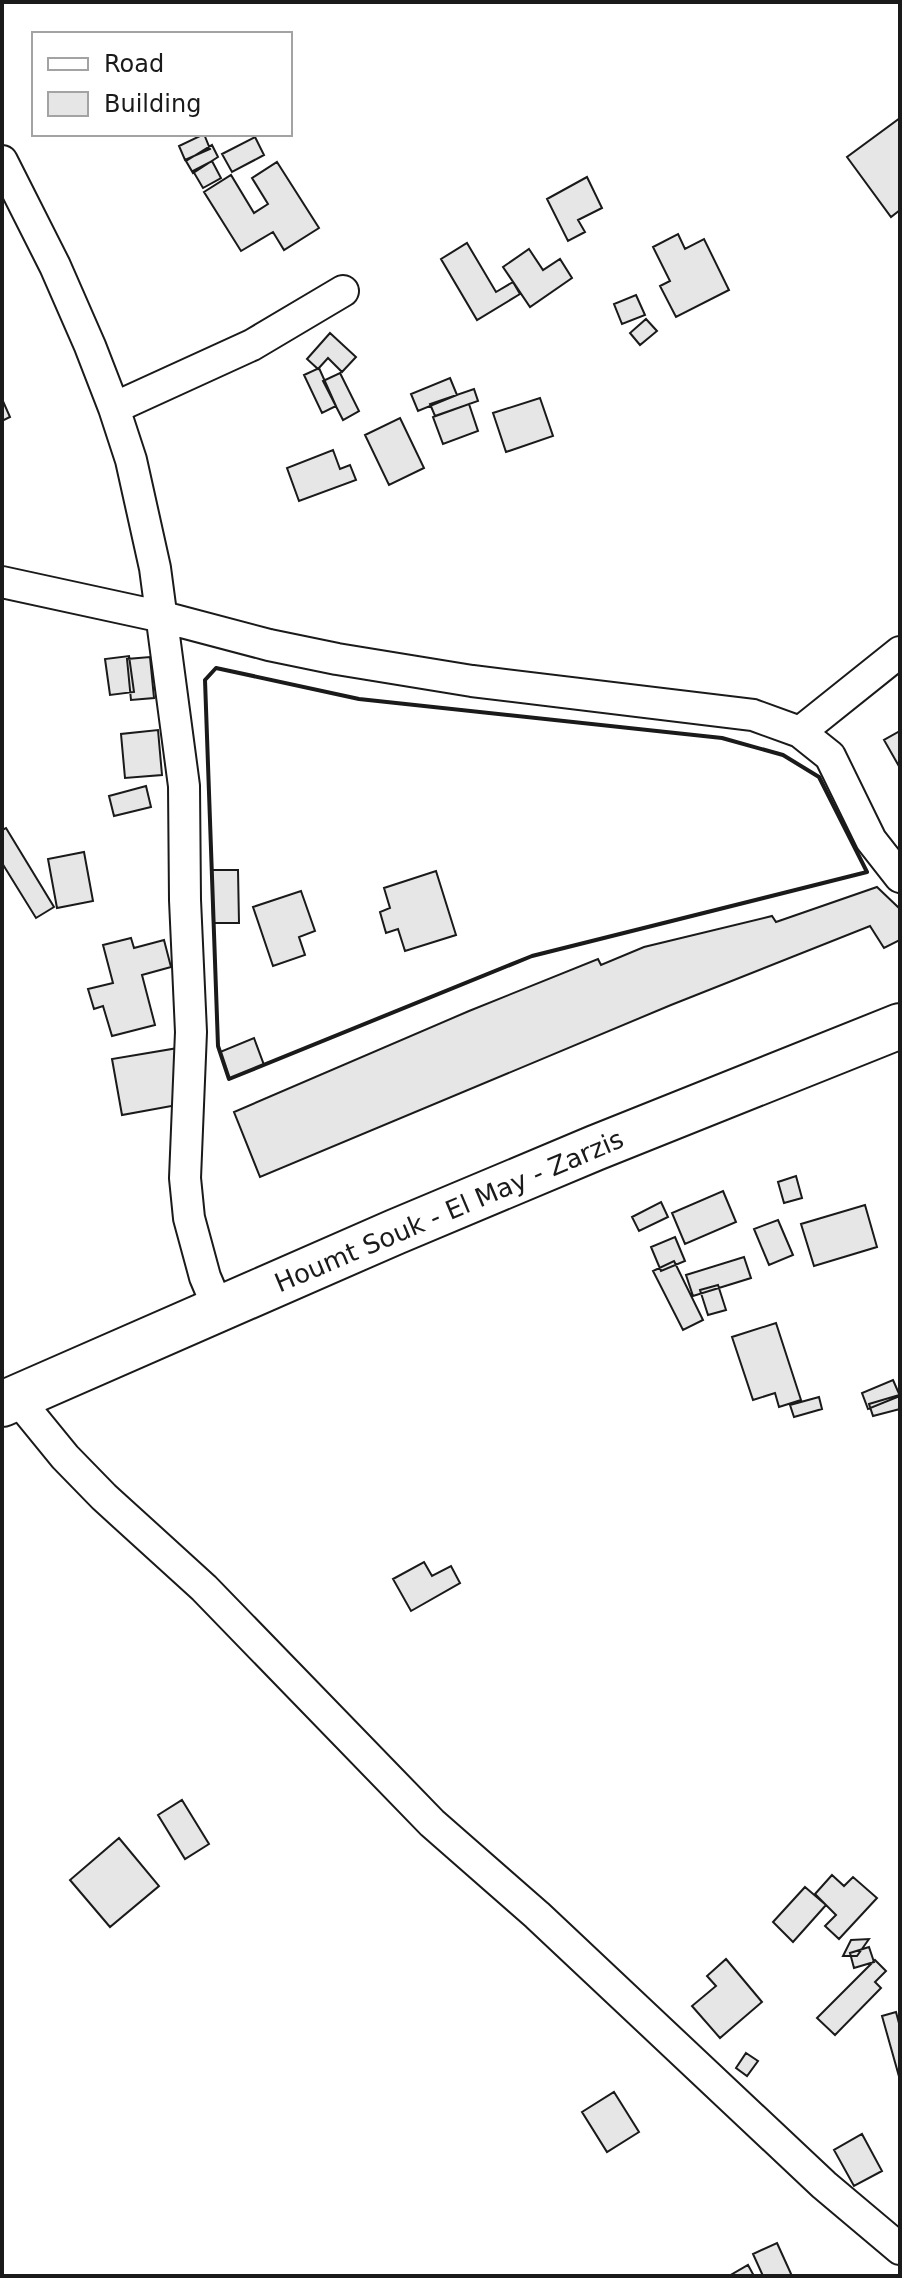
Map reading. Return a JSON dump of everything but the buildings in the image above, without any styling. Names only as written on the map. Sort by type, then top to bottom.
[{"type":"main road","name":"Houmt Souk - El May - Zarzis","points":[[9,1400],[580,1154],[900,1026]]},
{"type":"street","points":[[2,161],[55,266],[114,408],[131,460],[155,568],[184,786],[191,1032],[185,1178],[189,1218],[205,1277],[219,1310]]},
{"type":"street","points":[[114,408],[252,345],[343,291]]},
{"type":"street","points":[[2,582],[337,659],[472,681],[753,715],[800,732],[830,756],[871,840],[900,877]]},
{"type":"street","points":[[800,732],[900,652]]},
{"type":"street","points":[[9,1400],[104,1497],[204,1588],[432,1823],[537,1915],[824,2185],[900,2249]]},
{"type":"wall","points":[[216,668],[359,699],[722,738],[783,755],[819,777],[867,872],[532,956],[229,1079],[218,1046],[205,680],[216,668]]}]
